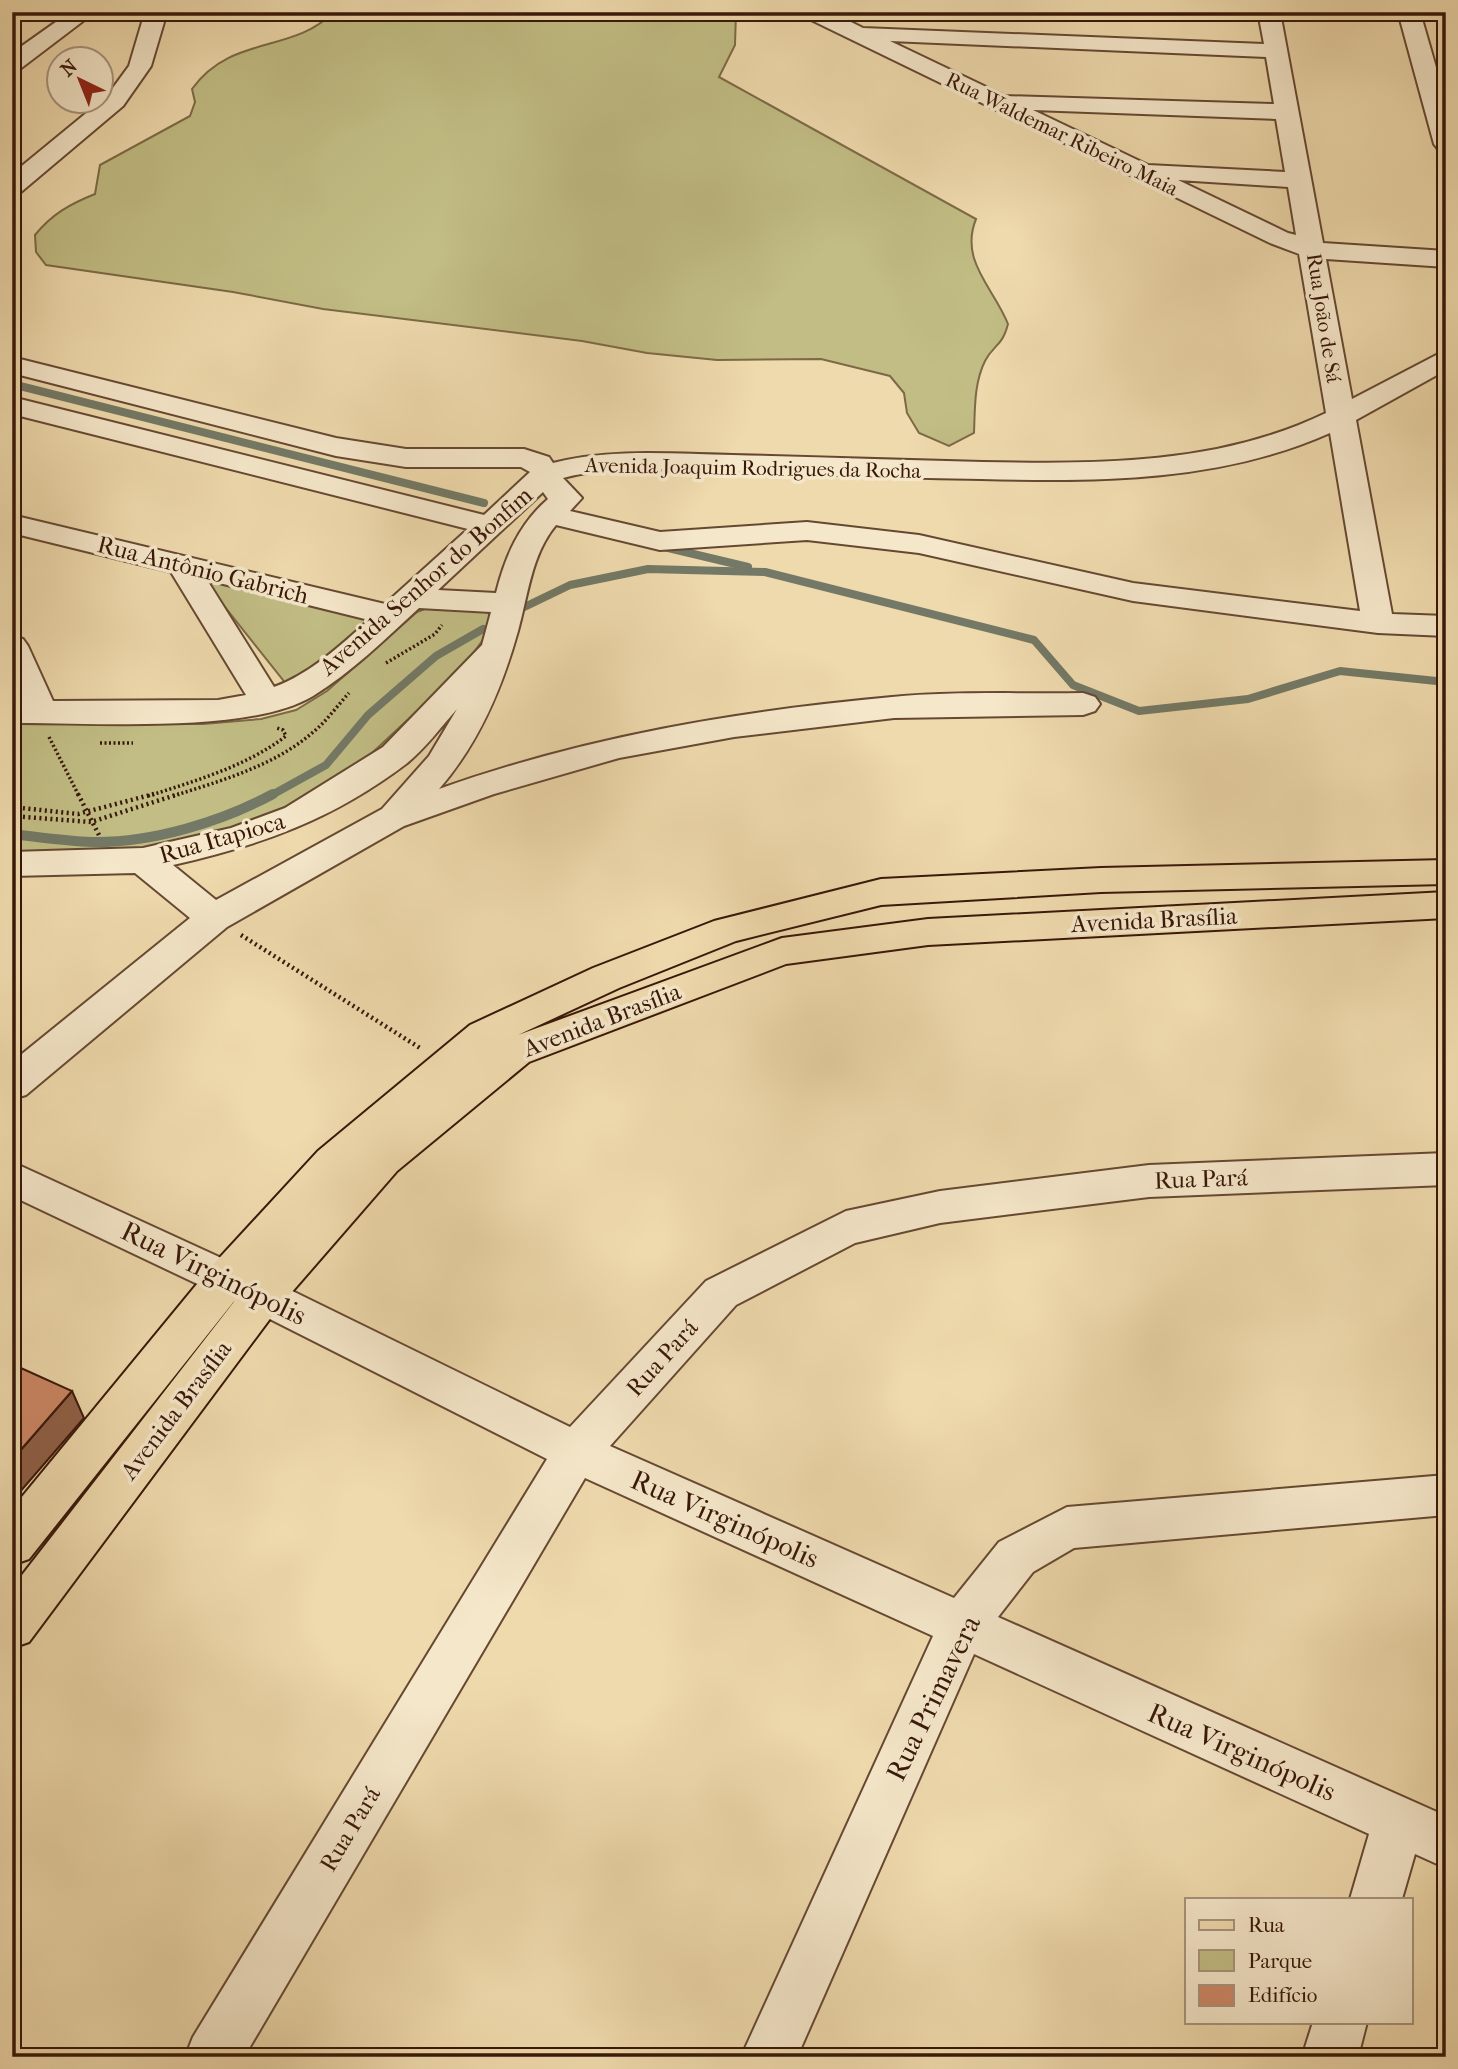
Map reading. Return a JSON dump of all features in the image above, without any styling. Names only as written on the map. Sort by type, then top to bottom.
[{"type":"main road","name":"Avenida Brasília","points":[[12,1626],[332,1163],[484,1035],[606,978],[727,930],[881,892],[1101,880],[1446,872]]},
{"type":"main road","name":"Avenida Brasília","points":[[12,1544],[245,1287],[383,1160],[515,1052],[782,951],[928,932],[1446,905]]},
{"type":"street","points":[[12,64],[84,12]]},
{"type":"street","points":[[12,187],[116,101],[140,66],[156,12]]},
{"type":"street","name":"Rua Waldemar Ribeiro Maia","points":[[813,12],[1279,238],[1313,250],[1446,259]]},
{"type":"street","name":"Rua João de Sá","points":[[1269,12],[1378,623]]},
{"type":"street","points":[[1409,12],[1442,116],[1446,144]]},
{"type":"street","points":[[852,32],[1277,51]]},
{"type":"street","points":[[1421,56],[1446,57]]},
{"type":"street","points":[[996,102],[1288,112]]},
{"type":"street","points":[[1135,170],[1301,180]]},
{"type":"street","name":"Avenida Joaquim Rodrigues da Rocha","points":[[547,473],[582,464],[622,463],[1015,471],[1114,470],[1210,459],[1283,442],[1340,418],[1446,358]]},
{"type":"street","points":[[12,365],[336,447],[406,458],[524,458],[539,463],[547,473],[556,508]]},
{"type":"street","points":[[12,405],[492,526]]},
{"type":"street","points":[[392,818],[433,777],[473,712],[495,650],[521,554],[556,508],[622,463]]},
{"type":"street","name":"Avenida Senhor do Bonfim","points":[[37,720],[218,711],[270,714],[348,656],[547,473]]},
{"type":"street","points":[[556,508],[660,541],[807,531],[919,544],[1133,592],[1378,623],[1446,626]]},
{"type":"street","name":"Rua Antônio Gabrich","points":[[12,524],[183,565],[402,607],[506,603]]},
{"type":"street","points":[[183,565],[270,714]]},
{"type":"street","points":[[12,646],[37,720]]},
{"type":"street","name":"Rua Itapioca","points":[[12,864],[143,860],[239,838],[297,816],[395,755],[495,650]]},
{"type":"street","points":[[12,1084],[214,918],[392,818],[482,786],[617,747],[734,726],[894,706],[1083,704]]},
{"type":"street","points":[[143,860],[214,918]]},
{"type":"street","name":"Rua Pará","points":[[213,2057],[576,1452],[721,1293],[846,1228],[940,1207],[1149,1181],[1446,1170]]},
{"type":"street","name":"Rua Virginópolis","points":[[12,1178],[245,1287],[576,1452],[1398,1823],[1446,1842]]},
{"type":"street","name":"Rua Primavera","points":[[769,2057],[962,1626],[1016,1557],[1066,1528],[1446,1495]]},
{"type":"street","points":[[1376,1898],[1398,1823]]},
{"type":"street","points":[[1330,2057],[1339,2024]]},
{"type":"path","points":[[12,807],[85,814],[234,766],[278,746],[286,736],[270,714]]},
{"type":"path","points":[[37,720],[48,735],[85,814],[100,838]]},
{"type":"path","points":[[89,742],[145,742]]},
{"type":"path","points":[[214,918],[448,1065]]},
{"type":"green space","points":[[333,12],[736,12],[735,45],[719,77],[976,219],[972,234],[975,261],[1008,324],[1003,337],[988,355],[981,369],[974,433],[949,446],[919,433],[907,413],[904,393],[890,376],[821,359],[717,360],[647,353],[582,341],[323,309],[233,292],[46,265],[36,252],[35,235],[62,210],[95,194],[100,165],[190,116],[195,102],[192,89],[208,72],[225,60],[300,34]]},
{"type":"green space","points":[[197,572],[380,617],[291,690]]},
{"type":"green space","points":[[435,605],[463,605],[488,612],[491,619],[485,637],[461,670],[372,753],[322,792],[278,817],[147,855],[12,852],[12,723],[203,724],[261,719],[296,710],[327,691],[417,612]]},
{"type":"building","points":[[12,1364],[72,1391],[12,1460]]},
{"type":"waterway","points":[[12,384],[484,503]]},
{"type":"waterway","points":[[664,547],[748,567]]},
{"type":"waterway","points":[[514,612],[570,585],[648,569],[765,572],[1034,640],[1073,685],[1139,711],[1248,699],[1340,671],[1446,682]]},
{"type":"waterway","points":[[270,796],[326,765],[368,715],[436,656],[483,629]]},
{"type":"waterway","points":[[12,834],[92,842],[138,839],[209,822],[273,794]]}]
